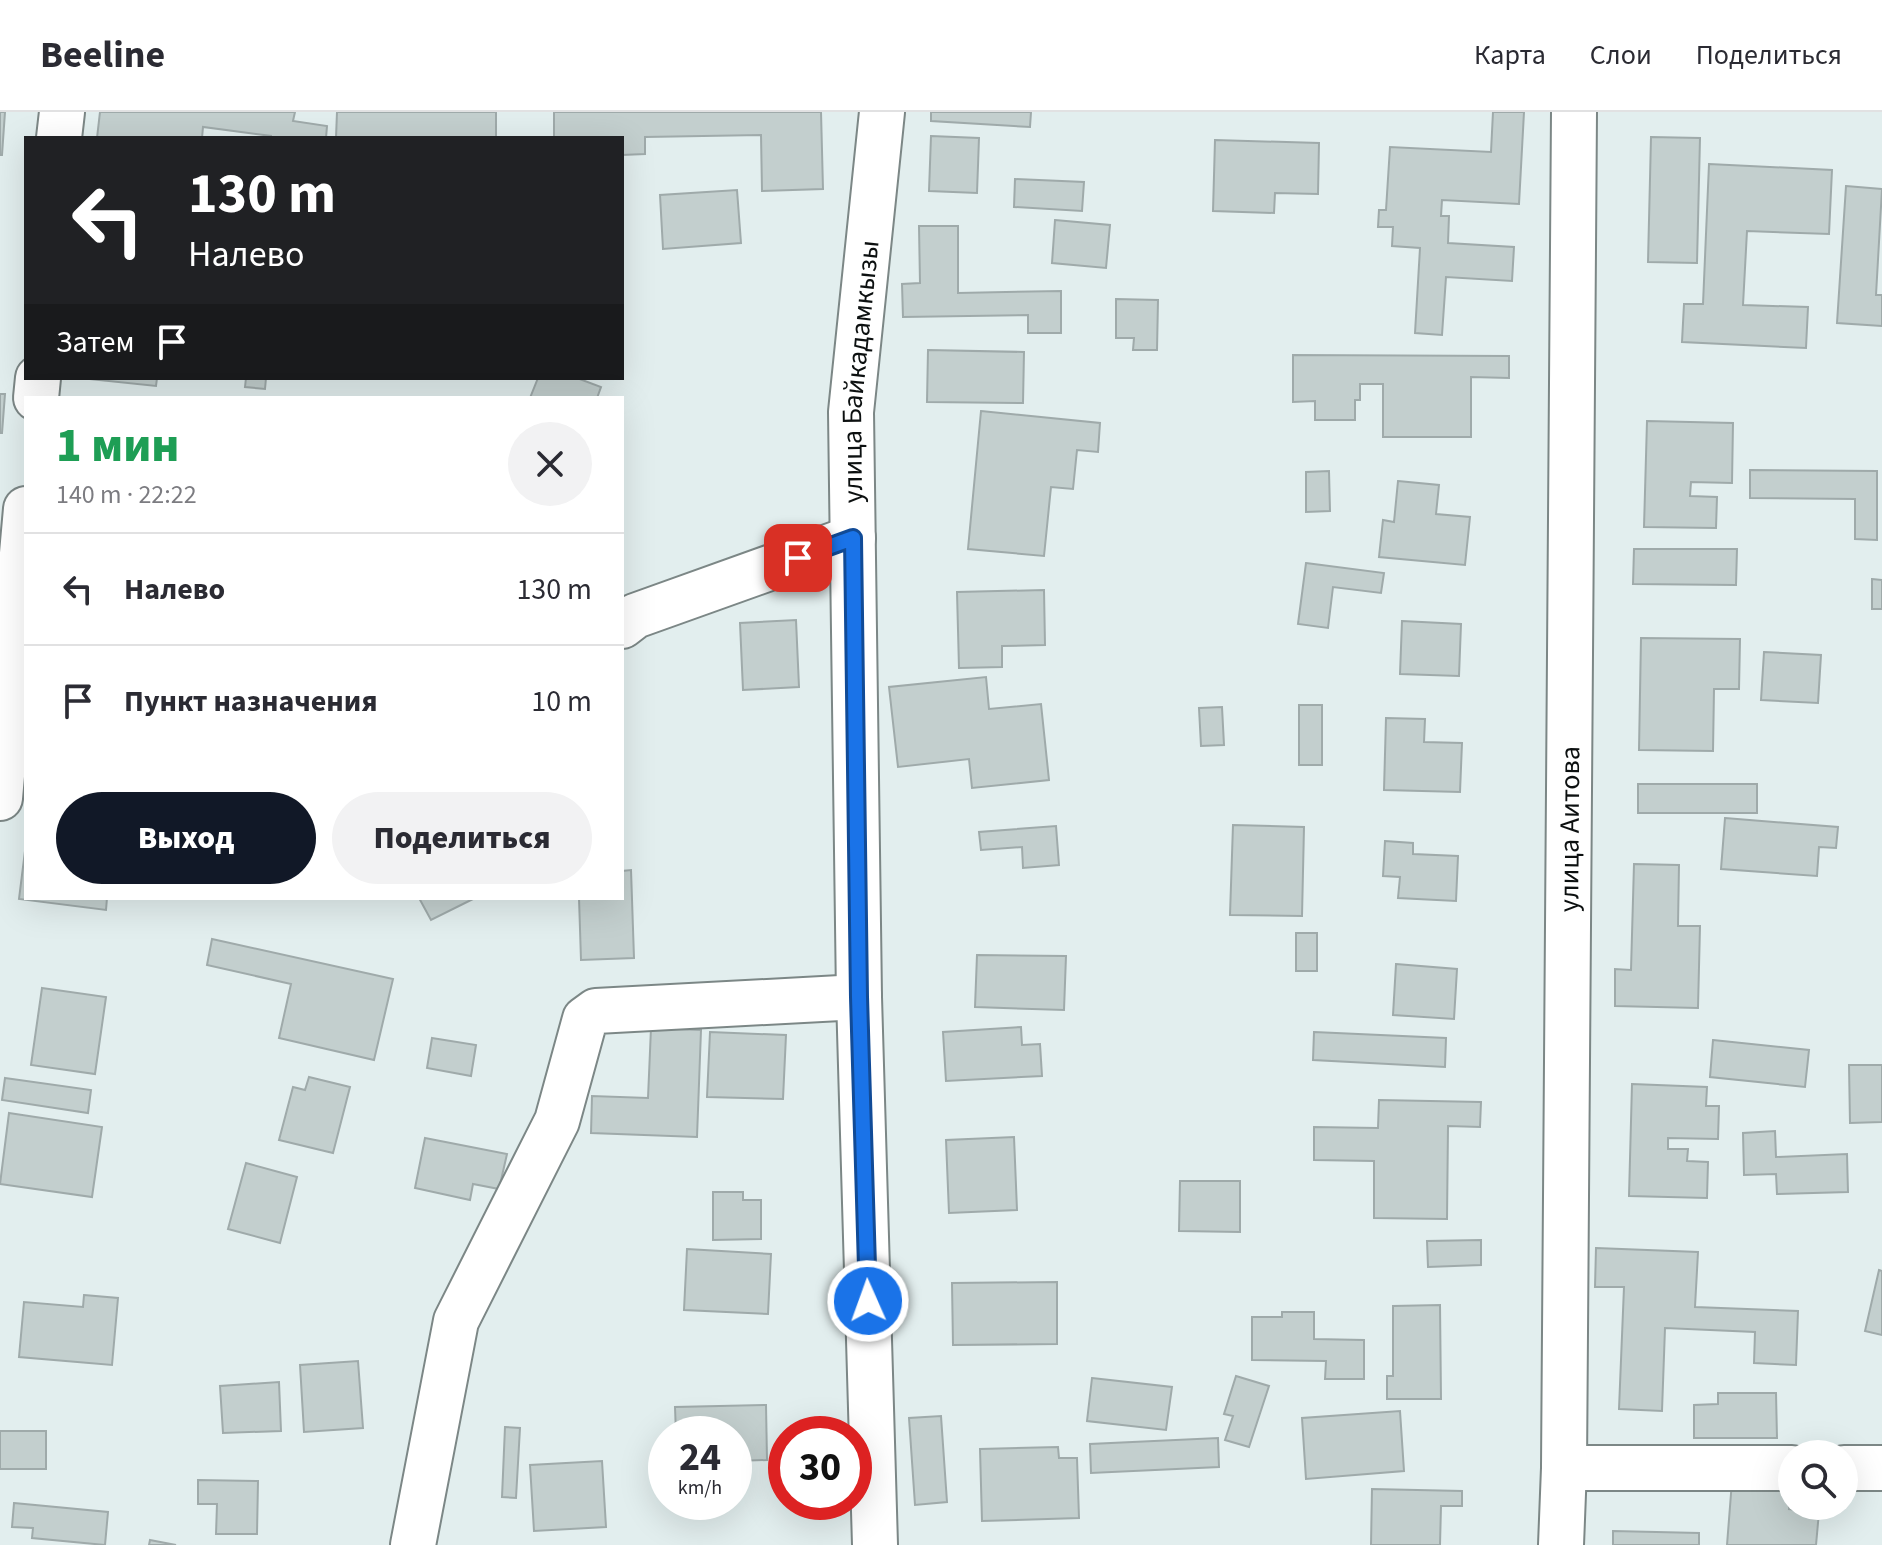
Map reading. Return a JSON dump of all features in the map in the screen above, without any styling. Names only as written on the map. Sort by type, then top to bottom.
[{"type":"street","points":[[59,136],[62,112]]},
{"type":"street","name":"улица Байкадамкызы","points":[[875,1545],[859,997],[851,412],[882,112]]},
{"type":"street","name":"улица Аитова","points":[[1561,1545],[1574,112]]},
{"type":"street","points":[[0,798],[24,531]]},
{"type":"street","points":[[624,624],[635,616],[853,538]]},
{"type":"street","points":[[413,1545],[456,1321],[557,1121],[585,1019],[596,1011],[859,997]]},
{"type":"street","points":[[1564,1468],[1778,1468]]},
{"type":"street","points":[[1858,1468],[1882,1468]]},
{"type":"building","points":[[0,112],[5,112],[2,155],[0,155]]},
{"type":"building","points":[[100,112],[295,112],[293,121],[327,126],[326,136],[271,136],[203,127],[202,136],[97,136]]},
{"type":"building","points":[[337,112],[496,112],[496,136],[336,136]]},
{"type":"building","points":[[554,112],[821,112],[823,189],[762,191],[761,135],[645,137],[645,154],[624,155],[624,136],[554,136]]},
{"type":"building","points":[[931,112],[1031,112],[1030,127],[931,121]]},
{"type":"building","points":[[1493,112],[1524,112],[1519,204],[1442,200],[1441,216],[1449,216],[1448,243],[1514,247],[1512,281],[1446,277],[1442,335],[1415,333],[1420,248],[1392,246],[1393,227],[1378,227],[1379,210],[1386,210],[1390,147],[1491,152]]},
{"type":"building","points":[[931,136],[979,138],[977,193],[929,191]]},
{"type":"building","points":[[1651,137],[1700,138],[1697,263],[1648,262]]},
{"type":"building","points":[[1215,140],[1319,143],[1318,194],[1275,193],[1274,213],[1213,211]]},
{"type":"building","points":[[1709,164],[1832,170],[1829,234],[1747,231],[1743,305],[1808,307],[1806,348],[1682,342],[1684,304],[1703,304]]},
{"type":"building","points":[[1015,179],[1084,182],[1082,211],[1014,207]]},
{"type":"building","points":[[1846,186],[1882,189],[1876,295],[1882,295],[1882,326],[1837,323]]},
{"type":"building","points":[[737,190],[741,243],[663,249],[660,195]]},
{"type":"building","points":[[1055,220],[1110,225],[1106,268],[1052,263]]},
{"type":"building","points":[[919,226],[958,226],[958,293],[1061,291],[1061,333],[1028,333],[1028,315],[903,317],[902,284],[920,283]]},
{"type":"building","points":[[1116,299],[1158,300],[1157,350],[1133,350],[1134,338],[1116,338]]},
{"type":"building","points":[[928,350],[1024,352],[1023,403],[927,402]]},
{"type":"building","points":[[1293,355],[1509,356],[1509,378],[1471,377],[1471,437],[1383,437],[1383,384],[1360,384],[1360,400],[1355,400],[1355,420],[1315,420],[1315,401],[1293,402]]},
{"type":"building","points":[[99,380],[157,380],[156,386]]},
{"type":"building","points":[[246,380],[266,380],[265,389],[245,387]]},
{"type":"building","points":[[537,380],[582,380],[601,387],[598,396],[531,396]]},
{"type":"building","points":[[0,394],[5,394],[2,433],[0,433]]},
{"type":"building","points":[[981,411],[1100,423],[1098,452],[1077,450],[1073,489],[1051,487],[1044,556],[968,549]]},
{"type":"building","points":[[1647,421],[1733,423],[1732,483],[1691,482],[1690,496],[1717,497],[1716,528],[1644,527]]},
{"type":"building","points":[[1750,470],[1877,471],[1877,540],[1855,539],[1855,499],[1750,498]]},
{"type":"building","points":[[1329,471],[1330,511],[1306,512],[1306,472]]},
{"type":"building","points":[[1398,481],[1439,485],[1436,514],[1470,517],[1465,565],[1379,557],[1383,520],[1394,522]]},
{"type":"building","points":[[1634,549],[1737,549],[1736,585],[1633,584]]},
{"type":"building","points":[[1306,563],[1384,573],[1381,593],[1333,587],[1328,628],[1298,624]]},
{"type":"building","points":[[1872,579],[1882,580],[1882,609],[1872,609]]},
{"type":"building","points":[[1044,590],[1045,645],[1002,646],[1002,667],[959,668],[957,592]]},
{"type":"building","points":[[796,620],[799,687],[743,690],[740,623]]},
{"type":"building","points":[[1402,621],[1461,624],[1459,676],[1400,674]]},
{"type":"building","points":[[1641,638],[1740,639],[1739,689],[1714,689],[1713,751],[1639,750]]},
{"type":"building","points":[[1764,652],[1821,655],[1818,703],[1761,700]]},
{"type":"building","points":[[986,677],[989,709],[1041,704],[1049,780],[972,788],[969,759],[898,767],[889,687]]},
{"type":"building","points":[[1299,705],[1322,705],[1322,765],[1299,765]]},
{"type":"building","points":[[1222,707],[1224,745],[1201,746],[1199,708]]},
{"type":"building","points":[[1386,718],[1425,719],[1424,742],[1462,743],[1460,792],[1384,790]]},
{"type":"building","points":[[1638,784],[1757,784],[1757,813],[1638,813]]},
{"type":"building","points":[[1725,818],[1838,827],[1836,848],[1819,847],[1817,876],[1721,869]]},
{"type":"building","points":[[1233,825],[1304,827],[1302,916],[1230,915]]},
{"type":"building","points":[[1056,826],[1059,865],[1023,868],[1022,847],[981,850],[979,832]]},
{"type":"building","points":[[1385,841],[1413,843],[1413,854],[1458,856],[1456,901],[1398,898],[1400,877],[1383,876]]},
{"type":"building","points":[[24,859],[24,900],[19,899]]},
{"type":"building","points":[[1634,864],[1679,865],[1678,926],[1700,926],[1698,1008],[1615,1006],[1615,969],[1631,970]]},
{"type":"building","points":[[631,870],[634,958],[581,960],[579,900],[624,900],[624,871]]},
{"type":"building","points":[[27,900],[107,900],[106,910]]},
{"type":"building","points":[[420,900],[471,900],[431,920]]},
{"type":"building","points":[[1296,933],[1317,933],[1317,971],[1296,971]]},
{"type":"building","points":[[212,939],[393,979],[374,1060],[279,1038],[291,984],[207,965]]},
{"type":"building","points":[[977,955],[1066,956],[1064,1010],[975,1007]]},
{"type":"building","points":[[1396,964],[1457,969],[1454,1019],[1393,1015]]},
{"type":"building","points":[[42,988],[106,997],[95,1074],[31,1065]]},
{"type":"building","points":[[1021,1027],[1022,1045],[1040,1044],[1042,1076],[946,1081],[943,1032]]},
{"type":"building","points":[[651,1028],[701,1030],[697,1137],[591,1133],[592,1096],[648,1098]]},
{"type":"building","points":[[710,1032],[786,1035],[783,1099],[707,1097]]},
{"type":"building","points":[[1314,1032],[1446,1038],[1445,1067],[1313,1060]]},
{"type":"building","points":[[432,1038],[476,1045],[471,1076],[427,1068]]},
{"type":"building","points":[[1713,1040],[1809,1050],[1805,1087],[1710,1077]]},
{"type":"building","points":[[1849,1065],[1882,1065],[1882,1122],[1850,1123]]},
{"type":"building","points":[[309,1077],[350,1087],[333,1153],[279,1140],[293,1087],[305,1090]]},
{"type":"building","points":[[5,1078],[91,1090],[88,1113],[2,1100]]},
{"type":"building","points":[[1632,1084],[1707,1087],[1706,1106],[1719,1106],[1718,1139],[1668,1138],[1668,1149],[1688,1149],[1687,1161],[1708,1162],[1707,1198],[1629,1196]]},
{"type":"building","points":[[1379,1100],[1481,1102],[1480,1127],[1448,1126],[1447,1219],[1374,1218],[1374,1161],[1314,1160],[1314,1127],[1378,1128]]},
{"type":"building","points":[[9,1113],[102,1127],[92,1197],[0,1184]]},
{"type":"building","points":[[1775,1131],[1776,1157],[1847,1154],[1848,1192],[1777,1194],[1776,1174],[1744,1175],[1743,1133]]},
{"type":"building","points":[[1014,1137],[1017,1210],[949,1213],[946,1140]]},
{"type":"building","points":[[425,1138],[507,1154],[499,1189],[473,1184],[470,1200],[415,1188]]},
{"type":"building","points":[[246,1163],[297,1177],[280,1243],[228,1229]]},
{"type":"building","points":[[1180,1181],[1240,1181],[1240,1232],[1179,1231]]},
{"type":"building","points":[[713,1192],[743,1192],[743,1200],[761,1200],[761,1239],[713,1240]]},
{"type":"building","points":[[1481,1240],[1481,1265],[1428,1267],[1427,1241]]},
{"type":"building","points":[[1596,1248],[1698,1252],[1695,1307],[1798,1311],[1796,1365],[1754,1363],[1755,1332],[1665,1328],[1662,1411],[1619,1409],[1624,1287],[1595,1287]]},
{"type":"building","points":[[687,1249],[771,1254],[768,1314],[684,1310]]},
{"type":"building","points":[[1879,1270],[1882,1271],[1882,1335],[1865,1331]]},
{"type":"building","points":[[1057,1282],[1057,1344],[953,1345],[952,1283]]},
{"type":"building","points":[[84,1295],[118,1298],[112,1365],[19,1357],[24,1302],[83,1307]]},
{"type":"building","points":[[1440,1305],[1441,1399],[1387,1399],[1387,1376],[1393,1376],[1393,1306]]},
{"type":"building","points":[[1282,1312],[1314,1312],[1314,1339],[1364,1340],[1364,1379],[1325,1379],[1326,1361],[1252,1360],[1252,1317],[1282,1317]]},
{"type":"building","points":[[358,1361],[363,1428],[304,1432],[300,1365]]},
{"type":"building","points":[[1236,1376],[1269,1386],[1249,1447],[1225,1440],[1233,1416],[1224,1414]]},
{"type":"building","points":[[1092,1378],[1172,1387],[1166,1430],[1087,1421]]},
{"type":"building","points":[[279,1382],[281,1431],[223,1433],[220,1386]]},
{"type":"building","points":[[1718,1393],[1776,1393],[1777,1438],[1694,1438],[1694,1405],[1718,1404]]},
{"type":"building","points":[[766,1405],[767,1460],[752,1460],[752,1416],[675,1416],[675,1407]]},
{"type":"building","points":[[1400,1411],[1404,1471],[1306,1479],[1302,1418]]},
{"type":"building","points":[[941,1416],[947,1502],[915,1505],[909,1418]]},
{"type":"building","points":[[505,1427],[520,1428],[516,1498],[502,1497]]},
{"type":"building","points":[[0,1431],[46,1431],[46,1469],[0,1469]]},
{"type":"building","points":[[1218,1438],[1219,1467],[1091,1473],[1090,1444]]},
{"type":"building","points":[[1058,1447],[1059,1458],[1077,1458],[1079,1518],[982,1521],[980,1449]]},
{"type":"building","points":[[602,1461],[606,1527],[534,1531],[530,1465]]},
{"type":"building","points":[[198,1480],[258,1481],[257,1534],[216,1534],[217,1504],[198,1504]]},
{"type":"building","points":[[1732,1481],[1778,1486],[1778,1520],[1818,1520],[1816,1545],[1727,1545]]},
{"type":"building","points":[[1372,1489],[1462,1491],[1462,1506],[1441,1506],[1440,1545],[1371,1545]]},
{"type":"building","points":[[14,1503],[108,1512],[105,1545],[32,1538],[33,1528],[12,1527]]},
{"type":"building","points":[[1613,1531],[1699,1533],[1699,1545],[1613,1545]]},
{"type":"building","points":[[150,1540],[176,1545],[149,1545]]},
{"type":"route","points":[[798,558],[853,538],[859,997],[868,1301]]}]
